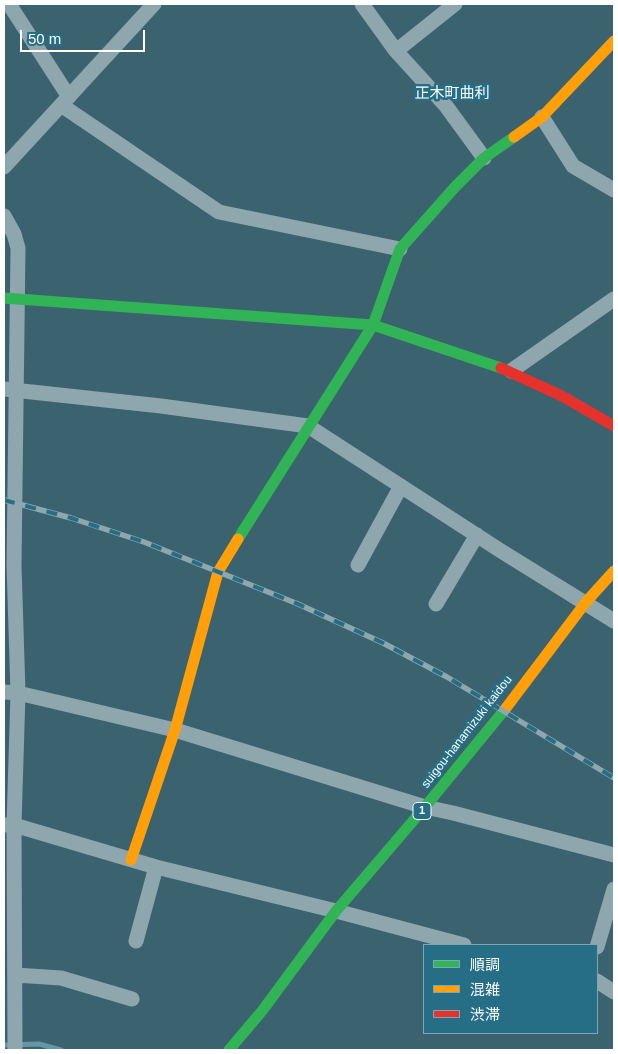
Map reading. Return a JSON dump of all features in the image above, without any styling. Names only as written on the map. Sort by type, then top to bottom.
[{"type":"street","points":[[8,4],[65,101],[219,212],[400,248]]},
{"type":"street","points":[[4,167],[154,4]]},
{"type":"street","points":[[362,4],[396,51],[446,106],[484,158]]},
{"type":"street","points":[[396,51],[455,4]]},
{"type":"street","points":[[131,860],[175,730],[218,572],[373,324],[400,248],[484,158],[542,117],[614,41]]},
{"type":"street","points":[[542,117],[573,166],[614,190]]},
{"type":"street","points":[[4,216],[14,234],[18,248],[11,299],[9,565],[11,693],[9,825],[16,975],[15,1050]]},
{"type":"street","points":[[11,299],[373,324],[511,371],[562,396],[614,426]]},
{"type":"street","points":[[511,371],[614,299]]},
{"type":"street","points":[[10,390],[160,406],[308,426],[614,621]]},
{"type":"street","points":[[358,565],[401,486]]},
{"type":"street","points":[[436,604],[477,535]]},
{"type":"street","name":"suigou-hanamizuki kaidou","points":[[229,1050],[262,1011],[336,911],[425,807],[503,711],[586,602],[614,571]]},
{"type":"street","points":[[11,693],[175,730],[425,807],[453,812],[614,855]]},
{"type":"street","points":[[9,825],[156,867],[336,911],[460,944]]},
{"type":"street","points":[[136,941],[156,867]]},
{"type":"street","points":[[598,944],[614,889]]},
{"type":"street","points":[[16,975],[61,978],[132,999]]},
{"type":"street","points":[[598,982],[614,992]]},
{"type":"waterway","points":[[4,1045],[39,1044],[61,1050]]},
{"type":"railway","points":[[4,500],[71,518],[144,542],[298,604],[383,643],[447,677],[614,778]]},
{"type":"traffic: fast","points":[[238,539],[373,325],[400,249],[455,187],[484,158],[514,137]]},
{"type":"traffic: fast","points":[[4,298],[373,325],[501,368]]},
{"type":"traffic: fast","points":[[229,1050],[262,1011],[336,911],[506,708]]},
{"type":"traffic: slow","points":[[514,137],[542,117],[614,41]]},
{"type":"traffic: slow","points":[[131,860],[175,730],[218,572],[238,539]]},
{"type":"traffic: slow","points":[[506,708],[586,602],[614,571]]},
{"type":"traffic: jam","points":[[501,368],[562,396],[614,426]]},
{"type":"district","name":"正木町曲利","points":[[452,94]]}]
